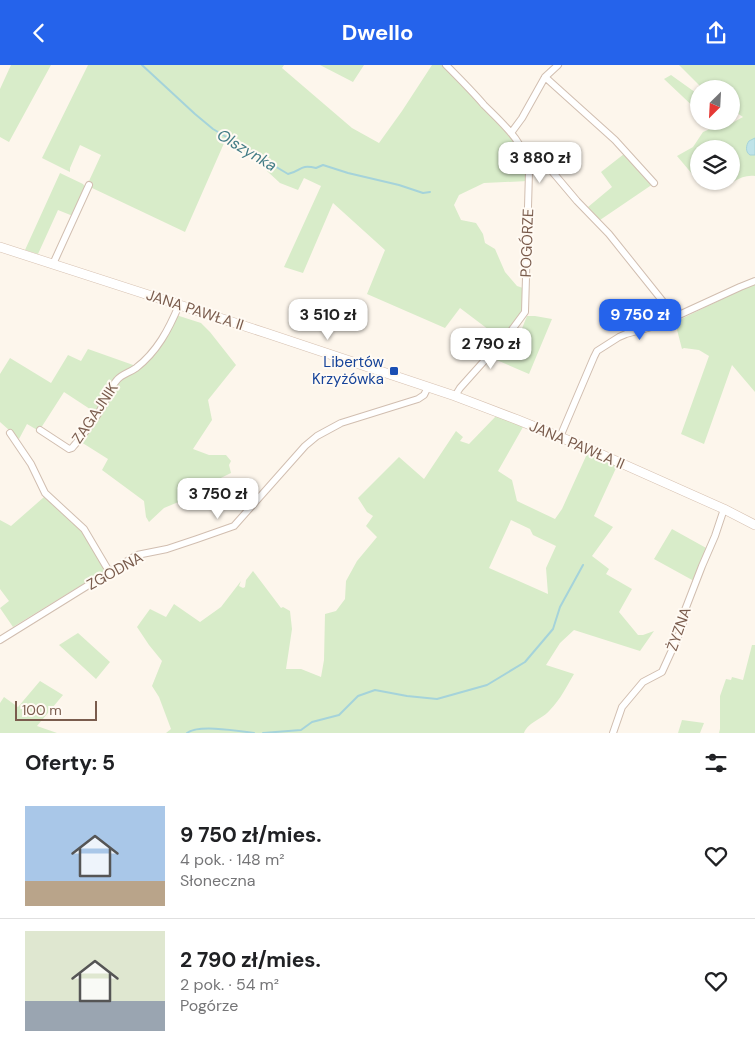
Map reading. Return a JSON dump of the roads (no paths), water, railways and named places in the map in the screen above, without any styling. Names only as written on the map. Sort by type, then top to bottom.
[{"type":"street","name":"POGÓRZE","points":[[446,65],[511,133],[529,163],[530,171],[525,312],[455,396]]},
{"type":"street","points":[[511,133],[522,118],[544,77],[558,65]]},
{"type":"street","points":[[544,77],[615,140],[654,183]]},
{"type":"street","points":[[529,163],[545,165],[550,169],[609,234],[669,309],[674,318]]},
{"type":"street","points":[[53,264],[89,185]]},
{"type":"street","name":"JANA PAWŁA II","points":[[0,247],[455,396],[560,437],[724,509]]},
{"type":"street","points":[[560,437],[597,351],[626,334],[655,326],[755,281]]},
{"type":"street","name":"ZAGAJNIK","points":[[40,430],[69,449],[72,448],[102,408],[121,375],[134,369],[156,349],[179,305]]},
{"type":"street","name":"ZGODNA","points":[[0,640],[137,555],[167,549],[234,526],[305,446],[317,436],[341,423],[418,399],[424,395],[428,387]]},
{"type":"street","points":[[10,433],[31,464],[45,493],[84,529],[110,573]]},
{"type":"street","points":[[724,509],[755,525]]},
{"type":"street","name":"ŻYZNA","points":[[613,733],[622,707],[643,682],[662,672],[682,628],[686,610],[724,509]]},
{"type":"water","points":[[755,138],[755,155],[750,155],[748,154],[747,144]]},
{"type":"waterway","name":"Olszynka","points":[[142,65],[213,129],[288,174],[303,167],[316,168],[323,165],[423,193],[430,192]]},
{"type":"waterway","points":[[263,733],[301,730],[312,722],[339,715],[358,696],[375,690],[437,699],[487,685],[525,662],[553,629],[560,607],[583,565]]},
{"type":"waterway","points":[[187,733],[200,729],[254,733]]},
{"type":"place","name":"Libertów Krzyżówka","points":[[394,371]]}]
